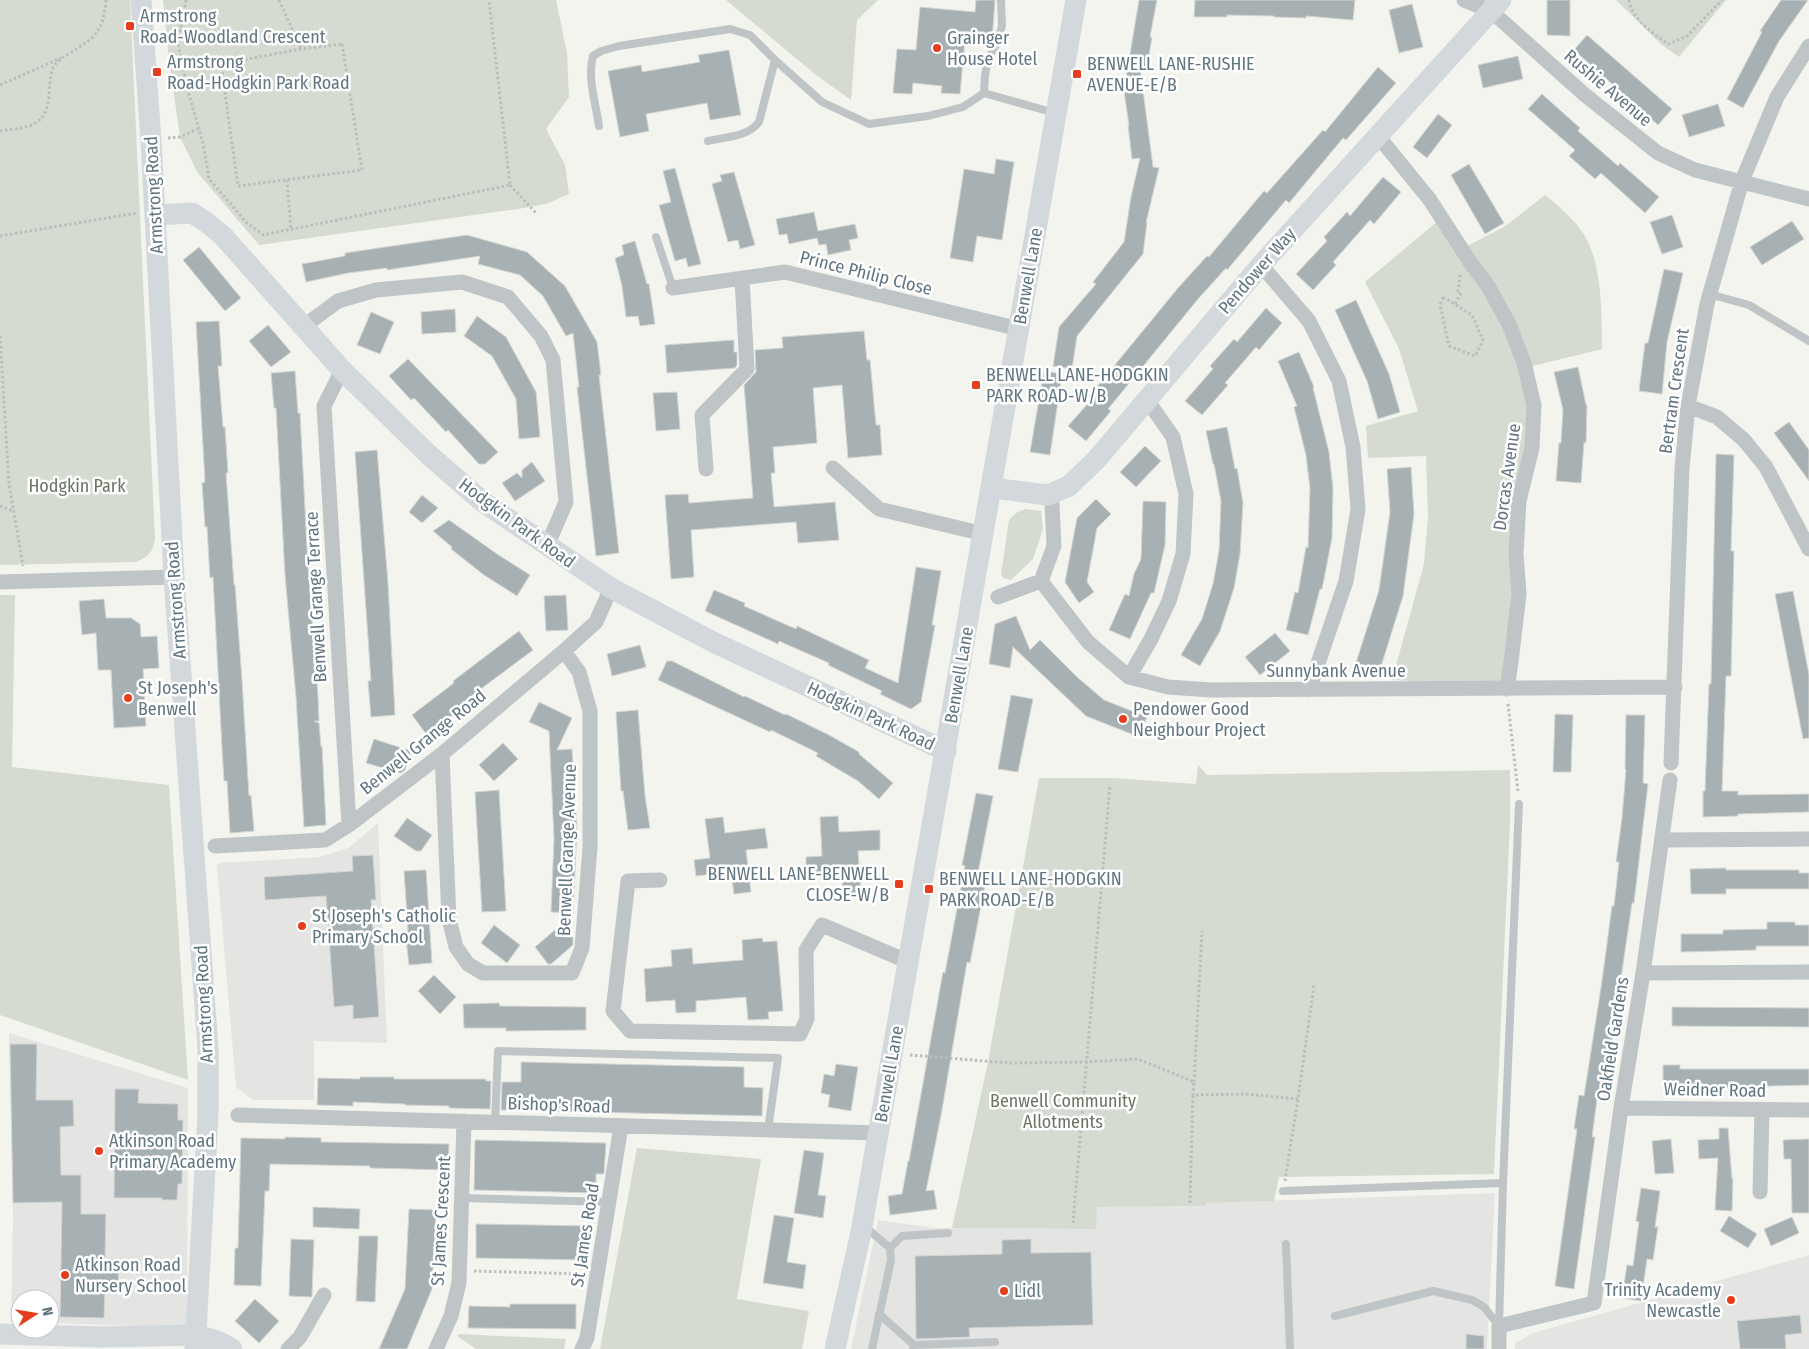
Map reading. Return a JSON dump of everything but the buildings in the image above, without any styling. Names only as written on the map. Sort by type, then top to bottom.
[{"type":"street","name":"Armstrong Road","points":[[141,0],[151,140],[174,576],[208,1050],[208,1115],[195,1342]]},
{"type":"street","name":"Benwell Lane","points":[[836,1349],[862,1225],[893,1053],[1076,0]]},
{"type":"street","name":"Rushie Avenue","points":[[1464,0],[1496,6],[1585,95],[1658,153],[1695,170],[1809,199]]},
{"type":"street","name":"Pendower Way","points":[[992,488],[1048,495],[1069,486],[1097,460],[1261,265],[1496,6]]},
{"type":"street","name":"Bertram Crescent","points":[[1671,764],[1682,468],[1688,406],[1710,294],[1742,181],[1777,97],[1809,46]]},
{"type":"street","name":"Dorcas Avenue","points":[[1378,136],[1430,200],[1488,286],[1509,324],[1524,363],[1534,405],[1532,448],[1519,501],[1516,553],[1519,594],[1507,688]]},
{"type":"street","name":"Hodgkin Park Road","points":[[155,215],[192,213],[206,222],[222,236],[342,370],[429,455],[483,502],[547,546],[611,588],[713,642],[946,751]]},
{"type":"street","points":[[1261,265],[1309,321],[1338,380],[1353,447],[1358,509],[1346,580],[1309,690]]},
{"type":"street","name":"Prince Philip Close","points":[[673,288],[784,272],[1019,329]]},
{"type":"street","points":[[706,469],[702,415],[747,369],[742,278]]},
{"type":"street","points":[[303,327],[338,301],[376,290],[462,282],[508,298],[541,336],[553,360],[566,502],[547,546]]},
{"type":"street","name":"Benwell Grange Terrace","points":[[342,370],[324,406],[349,825]]},
{"type":"street","points":[[1129,677],[1151,639],[1169,601],[1184,554],[1186,494],[1173,437],[1147,400]]},
{"type":"street","points":[[1688,406],[1717,417],[1744,440],[1766,467],[1809,549]]},
{"type":"street","points":[[833,468],[879,508],[984,534]]},
{"type":"street","points":[[998,597],[1041,581],[1054,546],[1052,504]]},
{"type":"street","points":[[0,582],[174,576]]},
{"type":"street","name":"Sunnybank Avenue","points":[[1041,581],[1088,642],[1129,677],[1168,687],[1211,690],[1309,690],[1675,687]]},
{"type":"street","name":"Benwell Grange Road","points":[[216,846],[324,840],[349,825],[442,754],[564,651],[596,622],[611,588]]},
{"type":"street","name":"Benwell Grange Avenue","points":[[442,754],[449,919],[456,947],[468,964],[484,972],[572,973],[582,948],[590,848],[590,711],[579,672],[564,651]]},
{"type":"street","name":"Oakfield Gardens","points":[[1499,1326],[1514,1324],[1594,1303],[1670,780]]},
{"type":"street","points":[[1662,840],[1809,840]]},
{"type":"street","points":[[660,880],[628,881],[613,1011],[630,1031],[800,1034],[807,1019],[806,950],[822,925],[909,962]]},
{"type":"street","points":[[1643,973],[1809,972]]},
{"type":"street","name":"Weidner Road","points":[[1621,1108],[1809,1110]]},
{"type":"street","points":[[1760,1192],[1762,1110]]},
{"type":"street","name":"Bishop's Road","points":[[238,1115],[878,1133]]},
{"type":"street","name":"St James Crescent","points":[[436,1349],[452,1316],[459,1282],[464,1122]]},
{"type":"street","name":"St James Road","points":[[582,1349],[588,1338],[621,1126]]},
{"type":"street","points":[[288,1349],[300,1337],[324,1295]]},
{"type":"street","points":[[1499,1326],[1499,1349]]},
{"type":"street","points":[[0,1334],[101,1343],[216,1340],[232,1349]]},
{"type":"lane","points":[[984,93],[984,75],[988,59],[997,42],[1002,26],[1001,0]]},
{"type":"lane","points":[[599,126],[591,75],[593,56],[601,51],[619,46],[730,29],[750,35],[774,60],[822,102],[868,124],[928,116],[963,107],[984,93],[1056,114]]},
{"type":"lane","points":[[708,141],[746,133],[754,129],[759,122],[774,60]]},
{"type":"lane","points":[[656,237],[673,288]]},
{"type":"lane","points":[[1710,294],[1749,305],[1809,341]]},
{"type":"lane","points":[[1499,1326],[1519,804]]},
{"type":"lane","points":[[496,1122],[498,1051],[778,1058],[768,1130]]},
{"type":"lane","points":[[1283,1191],[1503,1183]]},
{"type":"lane","points":[[462,1198],[609,1202]]},
{"type":"lane","points":[[862,1225],[890,1248],[891,1260],[872,1349]]},
{"type":"lane","points":[[890,1248],[902,1236],[948,1233]]},
{"type":"lane","points":[[1286,1244],[1290,1349]]},
{"type":"lane","points":[[1335,1316],[1433,1291],[1472,1300],[1484,1307],[1499,1326]]},
{"type":"lane","points":[[879,1314],[914,1347],[995,1342]]},
{"type":"path","points":[[0,131],[27,126],[37,122],[45,113],[52,70],[58,61],[98,32],[104,21],[106,0]]},
{"type":"path","points":[[186,0],[178,44],[187,88],[203,143],[209,179],[247,223],[263,236],[510,185]]},
{"type":"path","points":[[279,0],[300,49]]},
{"type":"path","points":[[488,0],[510,185],[536,213]]},
{"type":"path","points":[[1629,0],[1629,7],[1653,35],[1669,44],[1687,36],[1722,0]]},
{"type":"path","points":[[342,44],[362,170],[238,186],[221,64],[300,49],[342,44]]},
{"type":"path","points":[[0,85],[67,55]]},
{"type":"path","points":[[151,140],[180,137],[198,129]]},
{"type":"path","points":[[287,180],[291,230]]},
{"type":"path","points":[[0,236],[141,212],[155,215]]},
{"type":"path","points":[[1455,304],[1461,293],[1458,291],[1461,266],[1470,261]]},
{"type":"path","points":[[1444,297],[1455,304],[1472,315],[1483,340],[1475,356],[1449,346],[1440,305],[1444,297]]},
{"type":"path","points":[[0,336],[9,484],[23,562]]},
{"type":"path","points":[[0,400],[4,404]]},
{"type":"path","points":[[0,426],[5,421]]},
{"type":"path","points":[[0,506],[13,511]]},
{"type":"path","points":[[1507,688],[1519,804]]},
{"type":"path","points":[[1073,1223],[1110,785]]},
{"type":"path","points":[[1190,1203],[1202,931]]},
{"type":"path","points":[[1283,1191],[1314,985]]},
{"type":"path","points":[[893,1053],[1009,1063],[1138,1059],[1194,1082]]},
{"type":"path","points":[[1194,1095],[1245,1094],[1298,1099]]},
{"type":"path","points":[[460,1270],[598,1274]]},
{"type":"shaded area","name":"St Joseph's Catholic Primary School","points":[[378,823],[387,1043],[314,1041],[314,1100],[253,1100],[236,1087],[217,866],[219,863],[320,857],[348,848]]},
{"type":"shaded area","name":"Atkinson Road Primary Academy","points":[[9,1033],[188,1088],[187,1328],[60,1323],[60,1289],[12,1289],[13,1221]]},
{"type":"shaded area","points":[[1495,1193],[1487,1349],[851,1349],[878,1220],[934,1228],[1095,1229],[1097,1207],[1205,1206],[1206,1203]]},
{"type":"shaded area","name":"Trinity Academy Newcastle","points":[[1809,1255],[1809,1349],[1515,1349],[1515,1343],[1533,1333]]},
{"type":"green space","name":"Hodgkin Park","points":[[0,0],[130,0],[155,539],[150,553],[136,562],[0,565]]},
{"type":"green space","points":[[163,0],[556,0],[567,53],[569,97],[546,129],[565,165],[569,194],[546,204],[518,209],[259,245],[197,172],[180,137]]},
{"type":"green space","points":[[726,0],[878,0],[857,20],[851,100],[816,75]]},
{"type":"green space","points":[[1616,0],[1726,0],[1679,57],[1662,45]]},
{"type":"green space","points":[[1545,195],[1577,225],[1591,248],[1600,291],[1602,349],[1521,369],[1531,403],[1514,595],[1503,686],[1392,680],[1424,564],[1428,517],[1426,456],[1368,458],[1366,426],[1418,411],[1399,349],[1365,282],[1439,220],[1460,250],[1507,225]]},
{"type":"green space","points":[[1025,509],[1041,511],[1043,529],[1033,559],[1011,580],[1003,578],[1001,574],[1009,520],[1016,513]]},
{"type":"green space","points":[[0,595],[15,595],[12,767],[169,785],[188,1080],[0,1015]]},
{"type":"green space","name":"Benwell Community Allotments","points":[[1198,765],[1207,775],[1510,770],[1510,823],[1494,1174],[1279,1177],[1274,1201],[1206,1203],[1206,1206],[1097,1207],[1096,1229],[952,1228],[988,1062],[1039,778],[1114,778],[1196,784]]},
{"type":"green space","points":[[637,1148],[761,1159],[737,1299],[809,1311],[802,1349],[600,1349]]},
{"type":"green space","points":[[459,1334],[566,1339],[564,1349],[476,1349],[457,1336]]},
{"type":"place","name":"Armstrong Road-Woodland Crescent","points":[[130,26]]},
{"type":"place","name":"Grainger House Hotel","points":[[937,48]]},
{"type":"place","name":"Armstrong Road-Hodgkin Park Road","points":[[157,72]]},
{"type":"place","name":"BENWELL LANE-RUSHIE AVENUE-E/B","points":[[1077,74]]},
{"type":"place","name":"BENWELL LANE-HODGKIN PARK ROAD-W/B","points":[[976,385]]},
{"type":"place","name":"St Joseph's Benwell","points":[[128,698]]},
{"type":"place","name":"Pendower Good Neighbour Project","points":[[1123,719]]},
{"type":"place","name":"BENWELL LANE-BENWELL CLOSE-W/B","points":[[899,884]]},
{"type":"place","name":"BENWELL LANE-HODGKIN PARK ROAD-E/B","points":[[929,889]]},
{"type":"place","name":"St Joseph's Catholic Primary School","points":[[302,926]]},
{"type":"place","name":"Atkinson Road Primary Academy","points":[[99,1151]]},
{"type":"place","name":"Atkinson Road Nursery School","points":[[65,1275]]},
{"type":"place","name":"Lidl","points":[[1004,1291]]},
{"type":"place","name":"Trinity Academy Newcastle","points":[[1731,1300]]}]
